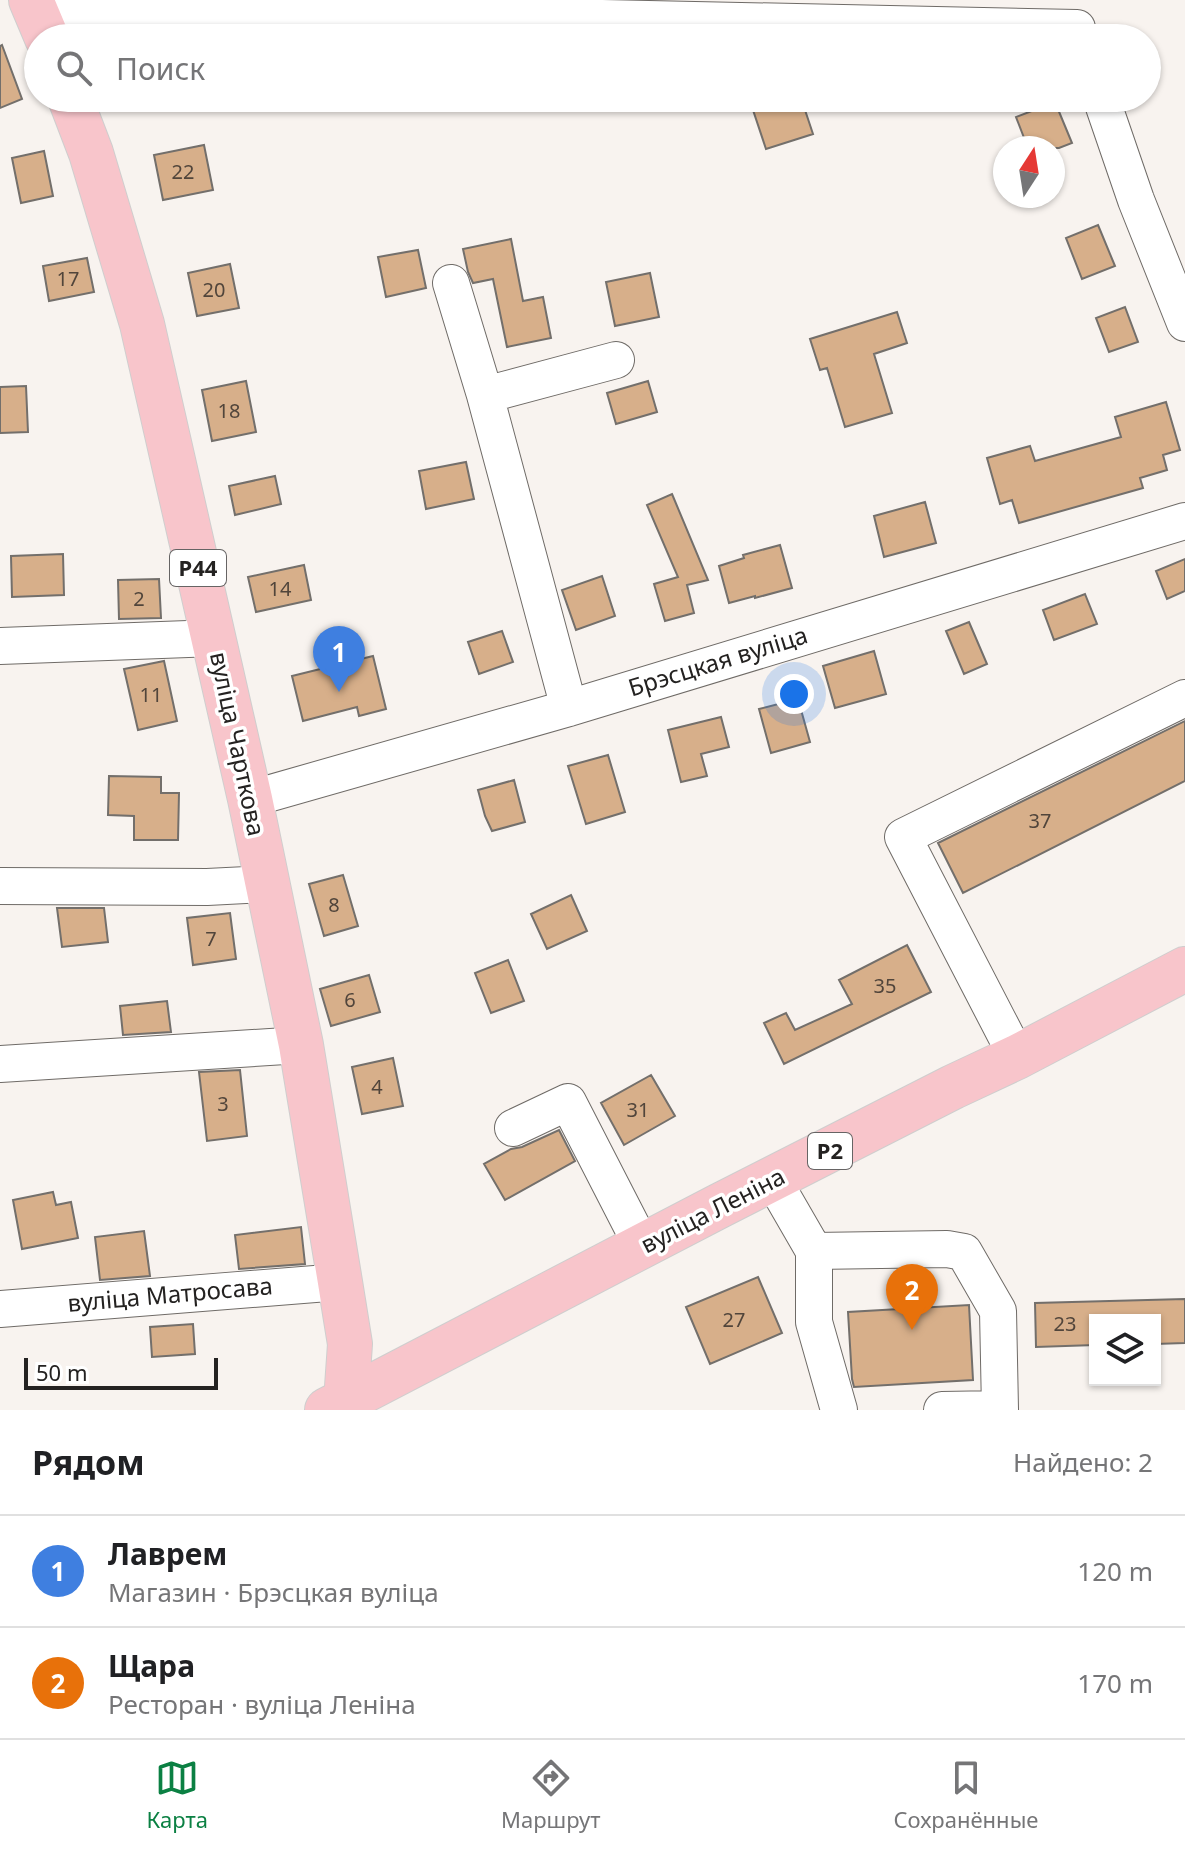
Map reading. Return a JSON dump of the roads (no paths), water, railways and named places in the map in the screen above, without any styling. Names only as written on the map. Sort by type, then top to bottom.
[{"type":"main road","name":"вуліца Чарткова","points":[[75,112],[91,153],[142,324],[215,638],[301,1045],[350,1344],[339,1407]]},
{"type":"main road","name":"вуліца Леніна","points":[[339,1407],[642,1246],[1185,969]]},
{"type":"street","points":[[39,17],[54,8],[96,8],[1076,22]]},
{"type":"street","points":[[1106,112],[1136,200],[1185,323]]},
{"type":"street","points":[[451,283],[485,395],[569,708]]},
{"type":"street","points":[[485,395],[616,360]]},
{"type":"street","name":"Брэсцкая вуліца","points":[[250,799],[569,708],[1185,521]]},
{"type":"street","points":[[0,646],[215,638]]},
{"type":"street","points":[[1017,1057],[903,837],[1185,698]]},
{"type":"street","points":[[0,886],[207,887],[267,884]]},
{"type":"street","points":[[0,1064],[301,1045]]},
{"type":"street","points":[[513,1128],[568,1102],[642,1246]]},
{"type":"street","points":[[773,1180],[814,1251],[814,1322],[839,1410]]},
{"type":"street","points":[[814,1251],[947,1249],[964,1252],[998,1311],[1000,1409],[942,1410]]},
{"type":"street","name":"вуліца Матросава","points":[[0,1309],[340,1282]]},
{"type":"place","name":"Лаврем","points":[[339,692]]},
{"type":"place","name":"Щара","points":[[912,1330]]}]
